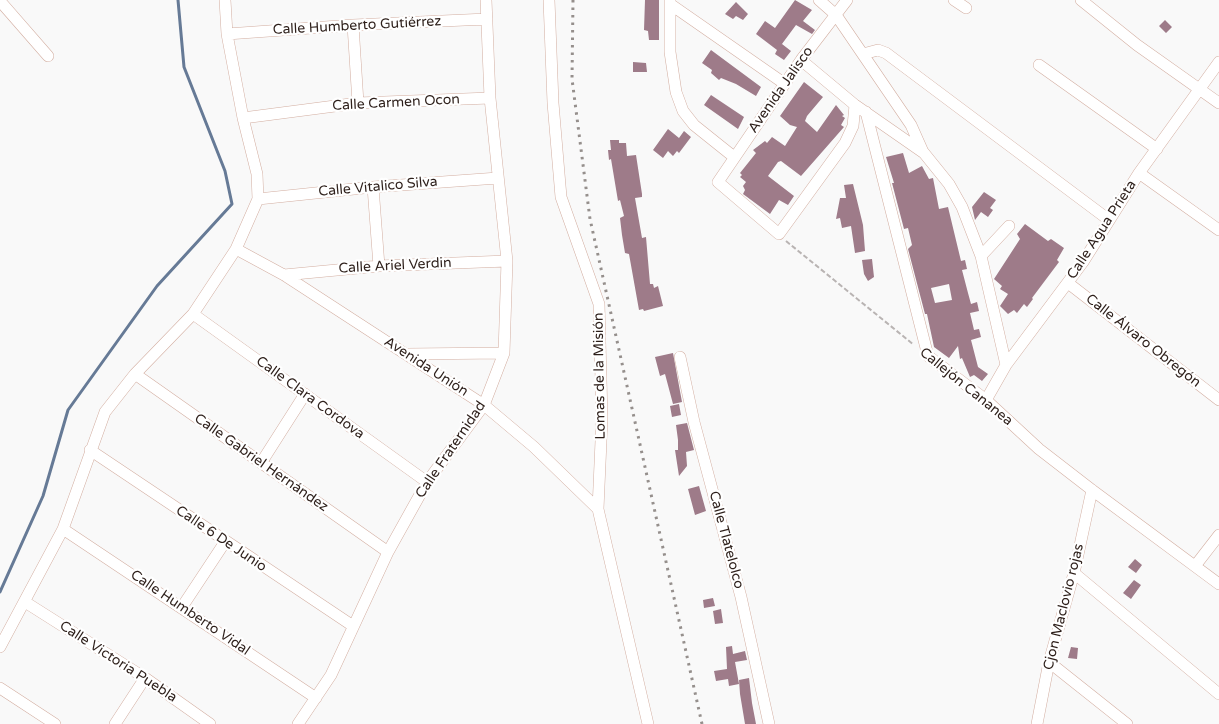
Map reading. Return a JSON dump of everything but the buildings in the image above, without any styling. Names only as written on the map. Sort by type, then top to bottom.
[{"type":"street","points":[[0,647],[64,529],[90,450],[105,412],[135,374],[193,314],[236,249],[258,198],[257,174],[243,118],[227,34],[225,0]]},
{"type":"street","name":"Calle Fraternidad","points":[[298,724],[331,675],[388,552],[427,482],[484,405],[504,353],[507,261],[490,98],[486,0]]},
{"type":"street","name":"Lomas de la Misión","points":[[550,0],[553,103],[561,197],[599,304],[602,418],[598,509],[648,724]]},
{"type":"street","points":[[819,0],[836,14],[911,125],[924,153],[949,184],[962,208],[981,256],[1006,365]]},
{"type":"street","name":"Avenida Jalisco","points":[[779,234],[718,182],[801,60],[847,0]]},
{"type":"street","points":[[954,0],[966,8]]},
{"type":"street","points":[[1081,0],[1137,45],[1219,103]]},
{"type":"street","points":[[0,1],[48,56]]},
{"type":"street","points":[[670,2],[785,84]]},
{"type":"street","points":[[670,2],[670,52],[676,92],[683,111],[694,125],[734,157]]},
{"type":"street","name":"Calle Humberto Gutiérrez","points":[[227,34],[353,25],[487,19]]},
{"type":"street","points":[[353,25],[358,103]]},
{"type":"street","points":[[863,54],[878,50],[886,53],[1109,220]]},
{"type":"street","points":[[801,60],[855,105],[924,153]]},
{"type":"street","name":"Calle Agua Prieta","points":[[986,400],[1006,365],[1068,283],[1139,173],[1219,62]]},
{"type":"street","points":[[1039,65],[1157,149]]},
{"type":"street","name":"Calle Carmen Ocon","points":[[243,118],[358,103],[490,98]]},
{"type":"street","points":[[779,234],[845,143],[853,126],[855,105]]},
{"type":"street","points":[[866,112],[928,356]]},
{"type":"street","points":[[1139,173],[1219,230]]},
{"type":"street","name":"Calle Vitalico Silva","points":[[258,198],[373,186],[498,178]]},
{"type":"street","points":[[373,186],[379,266]]},
{"type":"street","points":[[981,256],[1009,226]]},
{"type":"street","name":"Avenida Unión","points":[[236,249],[284,275],[484,405],[534,447],[598,509]]},
{"type":"street","name":"Calle Ariel Verdin","points":[[284,275],[379,266],[507,261]]},
{"type":"street","name":"Calle Álvaro Obregón","points":[[1068,283],[1219,400]]},
{"type":"street","name":"Calle Clara Cordova","points":[[193,314],[427,482]]},
{"type":"street","points":[[407,354],[504,353]]},
{"type":"street","name":"Callejón Cananea","points":[[928,356],[986,400],[1039,449],[1219,584]]},
{"type":"street","name":"Calle Tlatelolco","points":[[680,357],[694,422],[741,597],[769,724]]},
{"type":"street","name":"Calle Gabriel Hernández","points":[[135,374],[388,552]]},
{"type":"street","points":[[261,463],[305,394]]},
{"type":"street","name":"Calle 6 De Junio","points":[[90,450],[353,626]]},
{"type":"street","name":"Cjon Maclovio rojas","points":[[1037,724],[1049,662],[1074,573],[1092,490]]},
{"type":"street","name":"Calle Humberto Vidal","points":[[64,529],[316,698]]},
{"type":"street","points":[[1195,566],[1219,535]]},
{"type":"street","points":[[182,607],[225,542]]},
{"type":"street","points":[[1074,573],[1219,694]]},
{"type":"street","name":"Calle Victoria Puebla","points":[[25,602],[145,678],[210,724]]},
{"type":"street","points":[[1049,662],[1127,724]]},
{"type":"street","points":[[115,724],[145,678]]},
{"type":"street","points":[[0,688],[56,724]]},
{"type":"path","name":"Callejón Cananea","points":[[779,234],[928,356]]},
{"type":"waterway","points":[[0,592],[43,496],[68,410],[157,286],[232,204],[225,171],[184,67],[178,0]]},
{"type":"railway","points":[[573,0],[572,79],[590,219],[702,724]]}]
